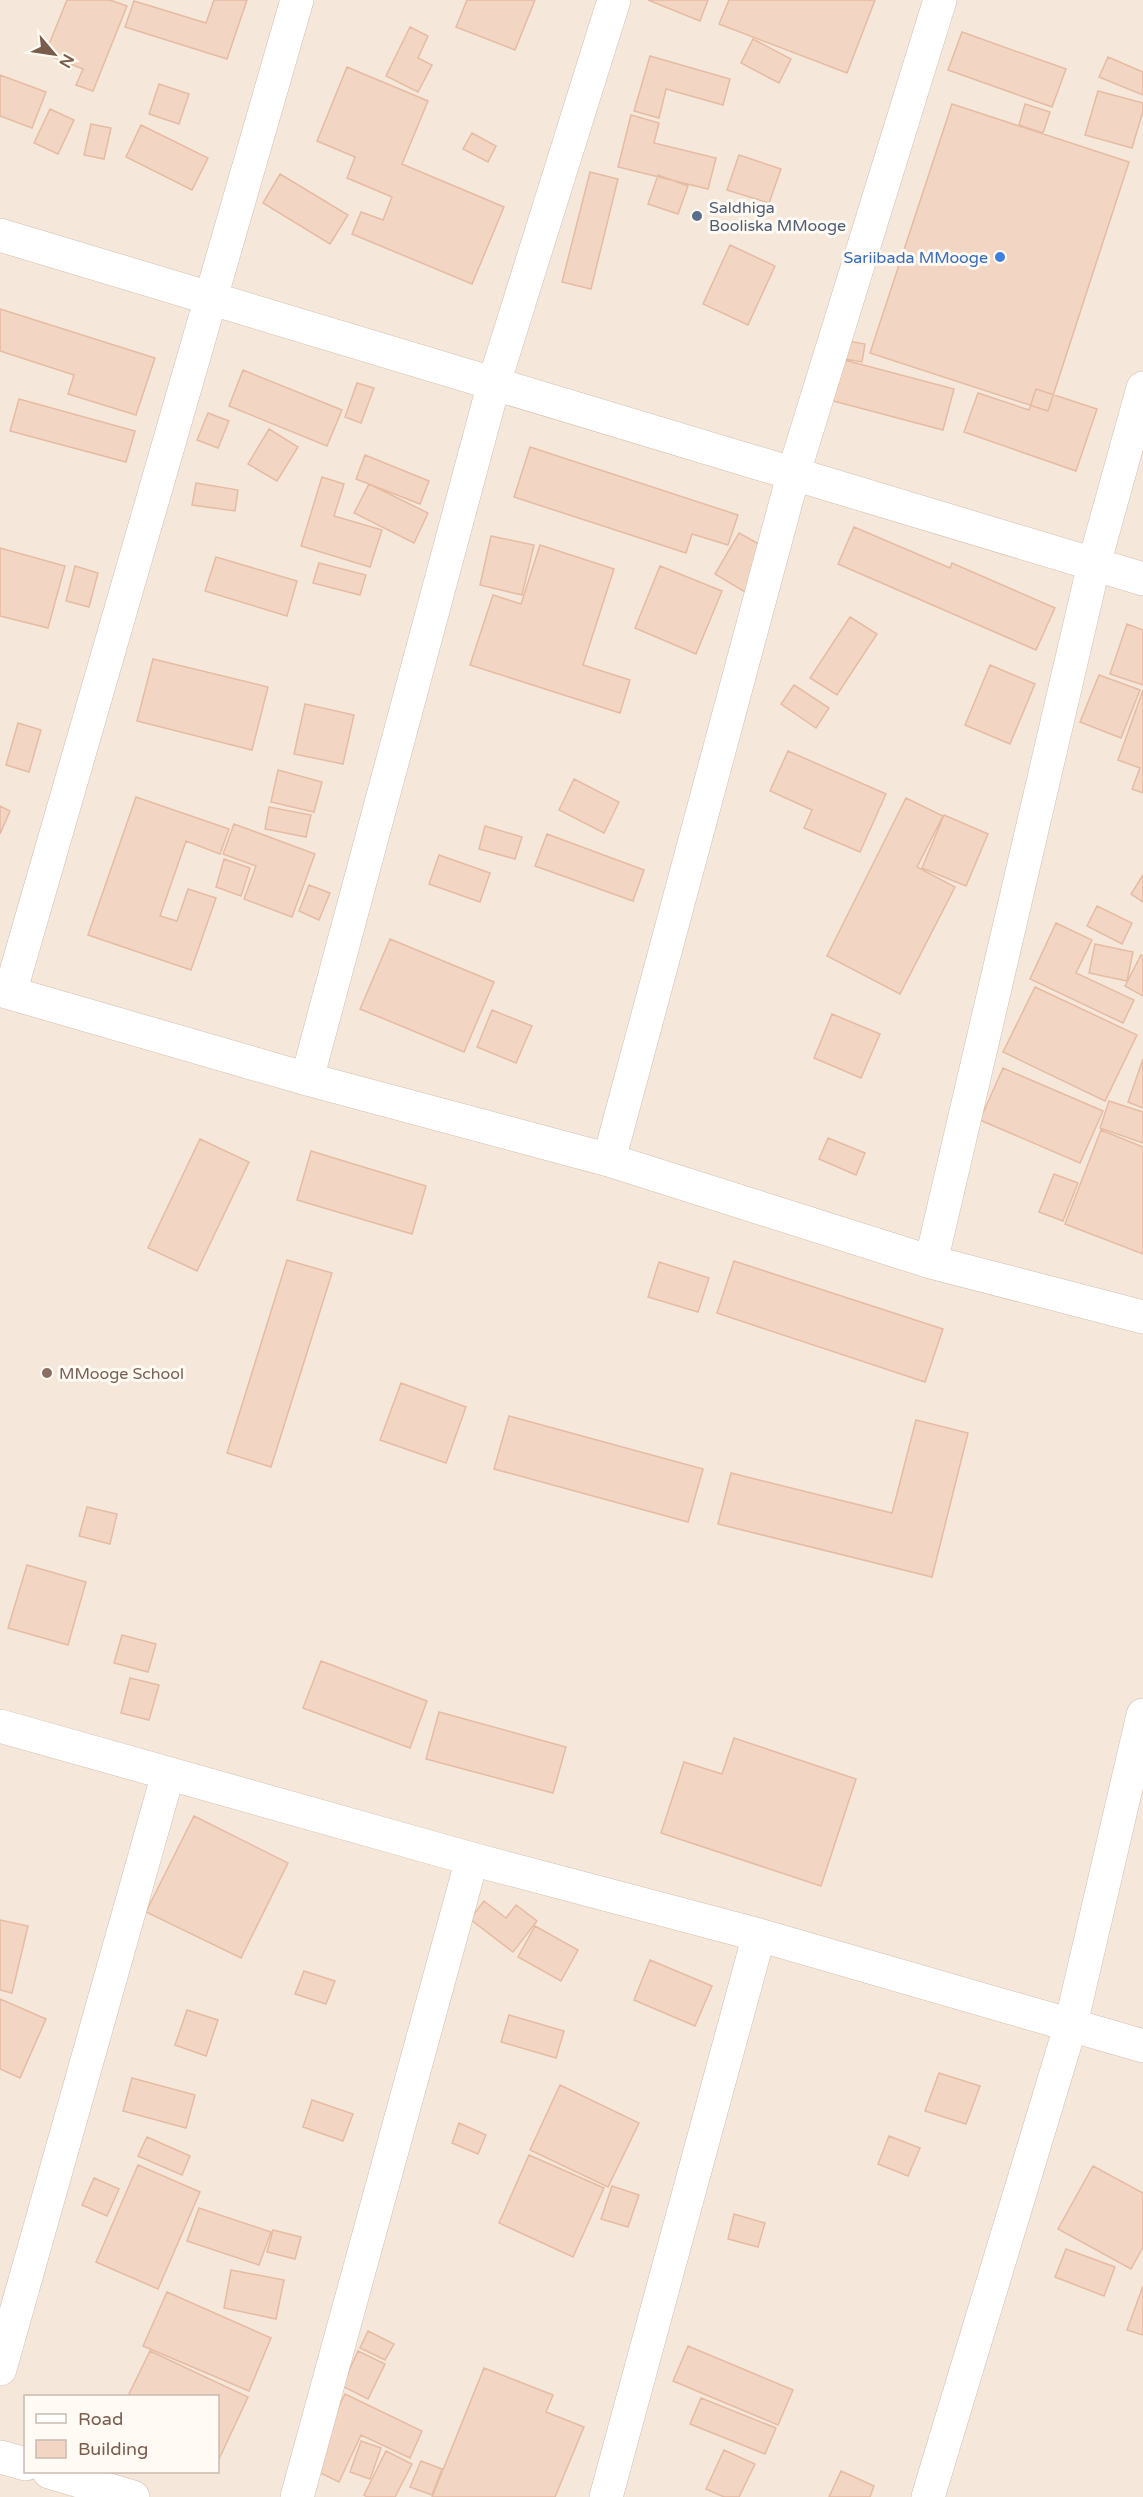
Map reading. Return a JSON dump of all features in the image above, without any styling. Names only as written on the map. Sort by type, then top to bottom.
[{"type":"street","points":[[297,0],[5,991],[308,1079],[609,1160],[931,1262],[1143,1317]]},
{"type":"street","points":[[308,1079],[494,383],[615,0]]},
{"type":"street","points":[[609,1160],[794,472],[940,0]]},
{"type":"street","points":[[0,235],[794,472],[1143,579]]},
{"type":"street","points":[[931,1262],[1094,564],[1143,388]]},
{"type":"street","points":[[928,2497],[1071,2024],[1143,1716]]},
{"type":"street","points":[[0,1726],[472,1859],[759,1935],[1143,2046]]},
{"type":"street","points":[[0,2369],[168,1774]]},
{"type":"street","points":[[297,2497],[472,1859]]},
{"type":"street","points":[[606,2497],[759,1935]]},
{"type":"street","points":[[0,2457],[24,2463]]},
{"type":"street","points":[[52,2473],[133,2497]]},
{"type":"shaded area","points":[[0,0],[1143,0],[1143,2497],[0,2497]]},
{"type":"building","points":[[67,0],[110,0],[127,6],[93,91],[76,85],[83,69],[45,54]]},
{"type":"building","points":[[214,0],[247,0],[227,59],[125,27],[134,1],[206,23]]},
{"type":"building","points":[[467,0],[535,0],[515,50],[456,27]]},
{"type":"building","points":[[648,0],[708,0],[700,21]]},
{"type":"building","points":[[729,0],[875,0],[847,73],[719,24]]},
{"type":"building","points":[[410,27],[428,36],[418,58],[432,65],[418,92],[386,76]]},
{"type":"building","points":[[962,32],[1066,69],[1052,107],[948,70]]},
{"type":"building","points":[[753,39],[791,59],[779,83],[741,63]]},
{"type":"building","points":[[650,56],[730,79],[723,105],[666,89],[659,118],[634,111]]},
{"type":"building","points":[[1108,57],[1143,72],[1143,95],[1099,77]]},
{"type":"building","points":[[347,67],[428,101],[402,164],[504,207],[472,284],[352,234],[361,212],[383,220],[392,197],[347,178],[355,157],[317,141]]},
{"type":"building","points":[[0,75],[46,92],[32,128],[0,116]]},
{"type":"building","points":[[159,84],[189,94],[179,124],[149,114]]},
{"type":"building","points":[[1098,91],[1143,103],[1143,111],[1132,148],[1085,135]]},
{"type":"building","name":"Sariibada MMooge","points":[[952,104],[1129,162],[1048,411],[870,353]]},
{"type":"building","points":[[1025,104],[1050,112],[1043,133],[1019,125]]},
{"type":"building","points":[[50,109],[74,120],[58,154],[34,143]]},
{"type":"building","points":[[631,115],[659,123],[654,143],[716,158],[708,189],[618,167]]},
{"type":"building","points":[[91,124],[111,128],[104,159],[84,155]]},
{"type":"building","points":[[141,125],[208,158],[192,190],[126,157]]},
{"type":"building","points":[[472,133],[496,146],[488,162],[463,149]]},
{"type":"building","points":[[739,155],[781,169],[769,203],[727,190]]},
{"type":"building","points":[[590,172],[618,179],[591,289],[562,282]]},
{"type":"building","points":[[280,174],[348,215],[330,244],[263,203]]},
{"type":"building","points":[[658,175],[688,186],[678,214],[648,204]]},
{"type":"building","points":[[730,245],[775,266],[748,325],[703,304]]},
{"type":"building","points":[[0,309],[155,358],[136,415],[68,394],[74,375],[0,351]]},
{"type":"building","points":[[837,339],[865,344],[862,362],[834,357]]},
{"type":"building","points":[[833,357],[954,389],[943,430],[822,398]]},
{"type":"building","points":[[243,370],[342,410],[327,446],[229,406]]},
{"type":"building","points":[[357,383],[374,388],[361,423],[345,417]]},
{"type":"building","points":[[1036,389],[1097,409],[1076,471],[964,432],[978,393],[1029,410]]},
{"type":"building","points":[[19,399],[135,431],[126,462],[10,431]]},
{"type":"building","points":[[208,413],[229,421],[218,448],[197,440]]},
{"type":"building","points":[[269,429],[298,447],[277,481],[248,464]]},
{"type":"building","points":[[530,447],[738,515],[728,545],[692,534],[686,553],[514,497]]},
{"type":"building","points":[[365,455],[429,481],[420,504],[356,479]]},
{"type":"building","points":[[322,477],[344,484],[334,516],[382,530],[370,567],[301,546]]},
{"type":"building","points":[[196,483],[238,490],[235,511],[192,505]]},
{"type":"building","points":[[369,484],[428,513],[414,543],[354,513]]},
{"type":"building","points":[[854,527],[950,568],[952,563],[1055,608],[1036,650],[838,564]]},
{"type":"building","points":[[739,533],[775,553],[750,595],[715,574]]},
{"type":"building","points":[[491,536],[534,545],[522,595],[480,585]]},
{"type":"building","points":[[540,545],[614,569],[583,665],[630,680],[620,713],[470,665],[493,595],[521,604]]},
{"type":"building","points":[[0,548],[65,566],[48,628],[0,616]]},
{"type":"building","points":[[216,557],[297,581],[287,616],[205,591]]},
{"type":"building","points":[[319,563],[366,575],[360,595],[313,583]]},
{"type":"building","points":[[75,566],[98,573],[89,607],[66,601]]},
{"type":"building","points":[[660,566],[722,591],[696,654],[635,628]]},
{"type":"building","points":[[850,617],[877,634],[837,695],[810,678]]},
{"type":"building","points":[[1127,624],[1143,630],[1143,685],[1110,674]]},
{"type":"building","points":[[153,659],[268,687],[252,750],[137,721]]},
{"type":"building","points":[[990,665],[1035,684],[1010,744],[965,725]]},
{"type":"building","points":[[1099,675],[1140,690],[1121,738],[1080,722]]},
{"type":"building","points":[[794,685],[829,708],[816,728],[781,704]]},
{"type":"building","points":[[1143,690],[1143,793],[1132,789],[1140,768],[1118,760]]},
{"type":"building","points":[[305,704],[354,715],[343,764],[294,754]]},
{"type":"building","points":[[18,723],[41,730],[29,772],[6,765]]},
{"type":"building","points":[[788,751],[886,794],[860,852],[804,828],[812,810],[770,791]]},
{"type":"building","points":[[278,770],[322,782],[314,812],[271,802]]},
{"type":"building","points":[[574,779],[619,802],[604,833],[559,810]]},
{"type":"building","points":[[136,797],[229,829],[220,854],[186,841],[160,916],[177,921],[188,889],[216,898],[191,970],[88,935]]},
{"type":"building","points":[[906,798],[943,816],[917,867],[955,887],[900,994],[827,956]]},
{"type":"building","points":[[0,806],[10,811],[0,834]]},
{"type":"building","points":[[269,807],[311,815],[306,837],[265,829]]},
{"type":"building","points":[[944,815],[988,834],[966,886],[922,868]]},
{"type":"building","points":[[234,824],[315,854],[292,917],[244,899],[256,866],[223,854]]},
{"type":"building","points":[[485,826],[522,837],[515,859],[479,849]]},
{"type":"building","points":[[547,834],[644,870],[633,901],[535,866]]},
{"type":"building","points":[[439,855],[490,873],[480,902],[429,884]]},
{"type":"building","points":[[224,859],[250,868],[241,896],[216,887]]},
{"type":"building","points":[[1143,875],[1143,902],[1131,894]]},
{"type":"building","points":[[309,885],[330,893],[319,920],[299,911]]},
{"type":"building","points":[[1097,906],[1132,923],[1122,944],[1087,926]]},
{"type":"building","points":[[1056,923],[1092,940],[1076,973],[1134,1000],[1123,1023],[1030,979]]},
{"type":"building","points":[[390,939],[494,982],[464,1052],[360,1009]]},
{"type":"building","points":[[1095,944],[1133,952],[1127,981],[1089,973]]},
{"type":"building","points":[[1141,955],[1143,956],[1143,996],[1125,986]]},
{"type":"building","points":[[1035,987],[1137,1035],[1105,1101],[1003,1052]]},
{"type":"building","points":[[492,1010],[532,1026],[516,1063],[477,1047]]},
{"type":"building","points":[[832,1014],[880,1034],[861,1078],[814,1058]]},
{"type":"building","points":[[1143,1059],[1143,1108],[1128,1102]]},
{"type":"building","points":[[1003,1068],[1103,1111],[1080,1163],[980,1120]]},
{"type":"building","points":[[1109,1101],[1143,1112],[1143,1143],[1100,1128]]},
{"type":"building","points":[[1101,1130],[1143,1147],[1143,1254],[1065,1224]]},
{"type":"building","points":[[828,1138],[865,1153],[856,1175],[819,1159]]},
{"type":"building","points":[[200,1139],[249,1162],[197,1271],[148,1248]]},
{"type":"building","points":[[311,1151],[426,1186],[412,1234],[297,1200]]},
{"type":"building","points":[[1054,1174],[1078,1183],[1063,1221],[1039,1212]]},
{"type":"building","points":[[287,1260],[332,1273],[271,1467],[227,1453]]},
{"type":"building","points":[[734,1261],[943,1329],[925,1382],[717,1313]]},
{"type":"building","points":[[659,1262],[709,1278],[698,1312],[648,1297]]},
{"type":"building","points":[[401,1383],[466,1407],[446,1463],[380,1440]]},
{"type":"building","points":[[509,1416],[703,1469],[688,1522],[494,1469]]},
{"type":"building","points":[[916,1420],[968,1433],[932,1577],[718,1524],[731,1473],[892,1513]]},
{"type":"building","points":[[87,1507],[117,1514],[110,1544],[79,1536]]},
{"type":"building","points":[[27,1565],[86,1582],[68,1645],[8,1628]]},
{"type":"building","points":[[122,1635],[156,1644],[148,1672],[114,1663]]},
{"type":"building","points":[[321,1661],[427,1701],[410,1748],[303,1708]]},
{"type":"building","points":[[130,1678],[159,1685],[149,1720],[121,1713]]},
{"type":"building","points":[[439,1712],[566,1747],[553,1793],[426,1759]]},
{"type":"building","points":[[734,1738],[856,1779],[821,1886],[661,1833],[684,1762],[722,1774]]},
{"type":"building","points":[[194,1816],[288,1863],[241,1958],[146,1912]]},
{"type":"building","points":[[484,1901],[506,1918],[516,1905],[537,1921],[513,1952],[470,1919]]},
{"type":"building","points":[[0,1920],[28,1926],[12,1993],[0,1990]]},
{"type":"building","points":[[535,1926],[578,1950],[561,1981],[518,1957]]},
{"type":"building","points":[[650,1960],[712,1986],[695,2026],[634,2000]]},
{"type":"building","points":[[304,1971],[335,1981],[326,2004],[295,1994]]},
{"type":"building","points":[[0,1999],[46,2019],[20,2078],[0,2069]]},
{"type":"building","points":[[187,2010],[218,2020],[206,2056],[175,2045]]},
{"type":"building","points":[[509,2015],[564,2031],[556,2058],[501,2042]]},
{"type":"building","points":[[939,2073],[980,2086],[966,2124],[925,2111]]},
{"type":"building","points":[[132,2078],[195,2095],[186,2128],[123,2111]]},
{"type":"building","points":[[560,2085],[639,2123],[608,2187],[530,2150]]},
{"type":"building","points":[[312,2100],[353,2114],[343,2141],[303,2127]]},
{"type":"building","points":[[459,2123],[486,2135],[478,2154],[452,2143]]},
{"type":"building","points":[[889,2136],[920,2148],[908,2176],[878,2164]]},
{"type":"building","points":[[147,2137],[190,2156],[182,2175],[138,2156]]},
{"type":"building","points":[[529,2155],[604,2188],[573,2257],[499,2223]]},
{"type":"building","points":[[138,2165],[200,2192],[158,2289],[96,2262]]},
{"type":"building","points":[[1093,2166],[1143,2193],[1143,2247],[1131,2269],[1058,2229]]},
{"type":"building","points":[[94,2178],[119,2189],[107,2216],[82,2205]]},
{"type":"building","points":[[612,2186],[639,2195],[628,2227],[601,2219]]},
{"type":"building","points":[[199,2208],[271,2232],[259,2265],[187,2241]]},
{"type":"building","points":[[734,2214],[765,2223],[758,2247],[728,2239]]},
{"type":"building","points":[[273,2230],[301,2237],[295,2259],[267,2252]]},
{"type":"building","points":[[1066,2249],[1115,2267],[1104,2296],[1055,2277]]},
{"type":"building","points":[[231,2270],[284,2280],[276,2319],[224,2308]]},
{"type":"building","points":[[1143,2286],[1143,2335],[1127,2330]]},
{"type":"building","points":[[167,2292],[271,2338],[249,2391],[143,2346]]},
{"type":"building","points":[[368,2331],[394,2344],[385,2360],[360,2348]]},
{"type":"building","points":[[688,2346],[793,2390],[778,2425],[673,2381]]},
{"type":"building","points":[[150,2351],[248,2397],[219,2459],[219,2395],[128,2395]]},
{"type":"building","points":[[358,2351],[385,2364],[368,2399],[342,2386]]},
{"type":"building","points":[[484,2368],[553,2395],[546,2412],[584,2427],[555,2497],[432,2497]]},
{"type":"building","points":[[345,2394],[422,2431],[410,2458],[361,2435],[339,2482],[310,2468]]},
{"type":"building","points":[[701,2398],[776,2428],[765,2454],[690,2424]]},
{"type":"building","points":[[361,2441],[381,2448],[370,2479],[350,2472]]},
{"type":"building","points":[[724,2450],[755,2464],[739,2497],[724,2497],[706,2489]]},
{"type":"building","points":[[386,2451],[412,2464],[395,2497],[367,2497],[364,2495]]},
{"type":"building","points":[[421,2461],[442,2469],[432,2495],[410,2487]]},
{"type":"building","points":[[841,2471],[874,2486],[870,2497],[829,2497]]},
{"type":"place","name":"Saldhiga Booliska MMooge","points":[[697,216]]},
{"type":"place","name":"Sariibada MMooge","points":[[1000,257]]},
{"type":"place","name":"MMooge School","points":[[47,1373]]}]
